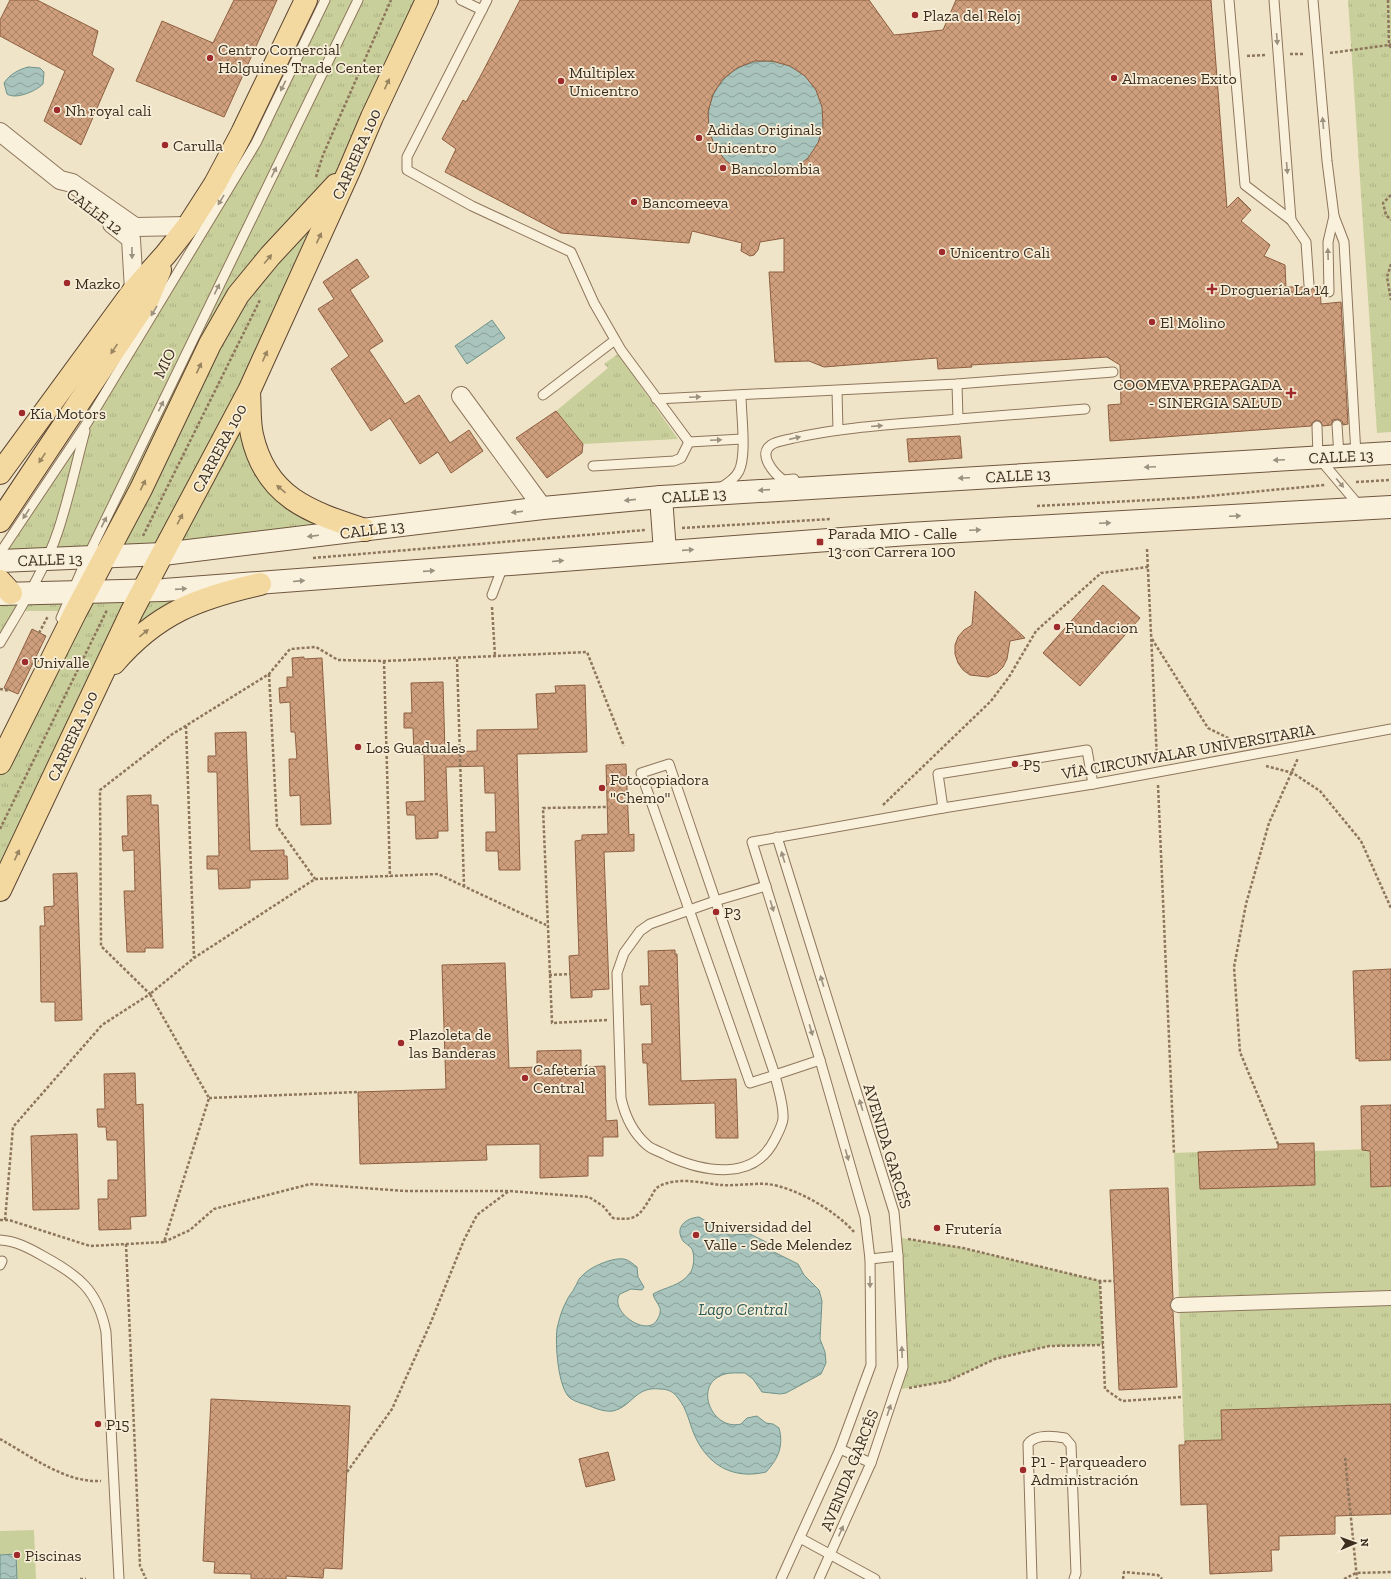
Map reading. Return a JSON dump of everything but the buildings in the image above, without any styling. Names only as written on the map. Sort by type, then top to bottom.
[{"type":"main road","points":[[0,473],[134,290],[166,254],[188,226],[215,184],[242,133],[306,0]]},
{"type":"main road","name":"CARRERA 100","points":[[0,890],[142,591],[249,392],[372,117],[427,0]]},
{"type":"main road","points":[[0,763],[96,557],[141,489],[210,344],[238,295],[270,256],[349,171]]},
{"type":"main road","points":[[0,521],[148,299],[166,254]]},
{"type":"main road","points":[[249,392],[251,434],[260,460],[273,482],[298,503],[326,517],[366,530]]},
{"type":"main road","name":"CALLE 13","points":[[0,561],[163,554],[543,508],[710,494],[833,481],[1391,453]]},
{"type":"main road","points":[[661,497],[665,552]]},
{"type":"main road","name":"CALLE 13","points":[[12,594],[142,591],[260,584],[916,534],[1391,507]]},
{"type":"main road","points":[[86,707],[110,667],[131,644],[161,620],[192,603],[226,592],[260,584]]},
{"type":"street","name":"CALLE 12","points":[[0,132],[60,180],[72,183],[135,227],[188,226]]},
{"type":"street","name":"CALLE 12","points":[[60,180],[65,192],[130,237],[134,290]]},
{"type":"street","points":[[461,396],[543,508]]},
{"type":"street","points":[[1178,1305],[1391,1298]]},
{"type":"lane","points":[[0,553],[87,424],[256,143],[325,0]]},
{"type":"lane","name":"MIO","points":[[96,557],[358,0]]},
{"type":"lane","points":[[461,0],[482,10]]},
{"type":"lane","points":[[488,0],[407,157],[407,170],[472,206],[571,252],[594,303],[615,340],[656,399],[690,442]]},
{"type":"lane","points":[[1229,0],[1244,185],[1291,220],[1306,242],[1309,285]]},
{"type":"lane","points":[[1274,0],[1291,220]]},
{"type":"lane","points":[[1313,0],[1327,161],[1334,216],[1344,242],[1338,456]]},
{"type":"lane","points":[[1329,292],[1328,242],[1334,216]]},
{"type":"lane","points":[[543,395],[615,340]]},
{"type":"lane","points":[[656,399],[741,396],[956,384],[1113,372]]},
{"type":"lane","points":[[956,384],[958,419]]},
{"type":"lane","points":[[837,391],[838,430]]},
{"type":"lane","points":[[710,494],[729,483],[738,472],[743,459],[741,396]]},
{"type":"lane","points":[[806,478],[784,480],[778,476],[769,465],[766,455],[768,447],[781,441],[838,430],[1085,409]]},
{"type":"lane","points":[[0,643],[12,594],[46,559],[58,532],[87,424]]},
{"type":"lane","points":[[1337,425],[1338,456]]},
{"type":"lane","points":[[1317,426],[1338,456],[1362,509]]},
{"type":"lane","points":[[690,442],[742,439]]},
{"type":"lane","points":[[593,466],[674,461],[681,458],[690,442]]},
{"type":"lane","points":[[492,595],[503,566]]},
{"type":"lane","points":[[57,624],[79,592]]},
{"type":"lane","name":"VÍA CIRCUNVALAR UNIVERSITARIA","points":[[752,842],[866,821],[1093,784],[1391,729]]},
{"type":"lane","points":[[943,808],[938,774],[1071,752],[1087,750],[1093,784]]},
{"type":"lane","points":[[766,886],[715,901],[689,910],[650,924],[640,931],[624,953],[617,973],[621,1098],[631,1128],[647,1146],[693,1166],[731,1170],[753,1164],[771,1148],[783,1121],[783,1110],[775,1074],[715,901],[669,764],[641,773],[689,910],[750,1083],[775,1074],[820,1060]]},
{"type":"lane","name":"AVENIDA GARCÉS","points":[[777,838],[894,1212],[898,1256],[902,1367],[896,1390],[871,1463],[819,1579]]},
{"type":"lane","name":"AVENIDA GARCÉS","points":[[752,842],[820,1060],[865,1217],[870,1259],[871,1365],[840,1449],[781,1579]]},
{"type":"lane","points":[[0,1240],[22,1244],[73,1273],[84,1283],[99,1306],[106,1332],[119,1579]]},
{"type":"lane","points":[[870,1259],[898,1256]]},
{"type":"lane","points":[[1032,1579],[1028,1444],[1031,1439],[1035,1437],[1060,1437],[1065,1438],[1070,1444],[1076,1573],[1074,1579]]},
{"type":"lane","points":[[840,1449],[871,1463]]},
{"type":"lane","points":[[800,1538],[831,1553],[875,1579]]},
{"type":"path","points":[[316,181],[323,155],[391,0]]},
{"type":"path","points":[[1350,51],[1390,46],[1388,0]]},
{"type":"path","points":[[1391,195],[1383,203],[1386,215],[1391,220]]},
{"type":"path","points":[[1391,264],[1387,277],[1391,300]]},
{"type":"path","points":[[133,555],[263,295]]},
{"type":"path","points":[[1147,549],[1174,1153]]},
{"type":"path","points":[[866,821],[991,701],[1009,677],[1036,630],[1101,573],[1148,567]]},
{"type":"path","points":[[0,829],[115,592]]},
{"type":"path","points":[[492,595],[495,656]]},
{"type":"path","points":[[39,632],[51,611]]},
{"type":"path","points":[[1152,639],[1208,728],[1256,753]]},
{"type":"path","points":[[164,1242],[209,1098],[150,994],[101,946],[100,790],[186,726],[269,674],[290,649],[316,647],[338,660],[384,661],[457,659],[587,652],[624,746]]},
{"type":"path","points":[[457,659],[464,886]]},
{"type":"path","points":[[384,661],[390,876]]},
{"type":"path","points":[[269,674],[277,826],[315,879]]},
{"type":"path","points":[[0,690],[10,691]]},
{"type":"path","points":[[186,726],[194,958]]},
{"type":"path","points":[[1278,1144],[1240,1052],[1234,967],[1246,904],[1269,823],[1293,773],[1304,745]]},
{"type":"path","points":[[1265,765],[1293,773],[1320,791],[1361,841],[1391,908]]},
{"type":"path","points":[[607,807],[543,808],[546,925],[552,1023],[618,1020]]},
{"type":"path","points":[[5,1220],[13,1128],[102,1025],[150,994],[194,958],[315,879],[438,874],[546,925]]},
{"type":"path","points":[[549,975],[570,974]]},
{"type":"path","points":[[209,1098],[358,1092]]},
{"type":"path","points":[[0,1220],[5,1220],[90,1246],[164,1242],[190,1230],[214,1209],[310,1184],[405,1191],[509,1190],[589,1197],[603,1206],[613,1218],[629,1220],[641,1213],[657,1188],[667,1183],[683,1181],[730,1186],[769,1184],[793,1190],[834,1214],[858,1236],[868,1241]]},
{"type":"path","points":[[346,1472],[392,1409],[431,1322],[464,1240],[477,1215],[509,1190]]},
{"type":"path","points":[[896,1237],[963,1248],[1100,1281],[1114,1281]]},
{"type":"path","points":[[126,1244],[140,1566],[146,1579]]},
{"type":"path","points":[[1100,1281],[1105,1389],[1122,1401],[1182,1397]]},
{"type":"path","points":[[896,1390],[948,1381],[995,1359],[1049,1346],[1103,1345]]},
{"type":"path","points":[[0,1439],[58,1472],[89,1482],[113,1481]]},
{"type":"path","points":[[1345,1458],[1357,1579]]},
{"type":"path","points":[[1122,1579],[1124,1572],[1158,1575],[1162,1579]]},
{"type":"path","points":[[1344,1579],[1356,1573],[1391,1572]]},
{"type":"path","points":[[80,1579],[86,1579]]},
{"type":"green space","points":[[325,0],[427,0],[249,391],[273,482],[365,530],[0,561],[87,423],[256,143]]},
{"type":"green space","points":[[1348,0],[1391,0],[1391,432],[1377,433]]},
{"type":"green space","points":[[1391,105],[1391,148],[1383,149],[1380,106]]},
{"type":"green space","points":[[618,354],[678,439],[583,444],[556,411],[608,368],[604,364]]},
{"type":"green space","points":[[142,591],[192,603],[105,673],[0,890],[0,741],[64,611],[19,611],[0,643],[0,594]]},
{"type":"green space","points":[[1369,1149],[1371,1187],[1391,1186],[1391,1404],[1221,1410],[1222,1440],[1184,1441],[1174,1153],[1198,1152],[1200,1189],[1315,1185],[1314,1151]]},
{"type":"green space","points":[[896,1237],[963,1248],[1100,1281],[1103,1345],[1049,1346],[995,1359],[948,1381],[896,1390],[903,1367]]},
{"type":"green space","name":"Piscinas","points":[[34,1530],[36,1579],[0,1579],[0,1531]]},
{"type":"water","points":[[766,61],[788,66],[807,78],[819,97],[824,119],[819,141],[807,160],[788,172],[766,177],[744,172],[725,160],[713,141],[708,119],[713,97],[725,78],[744,66]]},
{"type":"water","points":[[28,67],[40,68],[44,72],[43,84],[26,94],[11,96],[7,94],[4,83],[6,80],[14,73]]},
{"type":"water","points":[[492,320],[505,338],[467,364],[455,346]]},
{"type":"water","name":"Lago Central","points":[[699,1217],[730,1235],[750,1234],[770,1244],[772,1251],[798,1264],[804,1275],[819,1290],[822,1301],[820,1339],[825,1352],[826,1363],[821,1374],[786,1393],[780,1394],[762,1392],[753,1379],[745,1373],[732,1373],[720,1376],[712,1382],[708,1390],[710,1407],[715,1415],[722,1421],[731,1424],[741,1424],[747,1418],[757,1416],[766,1423],[773,1424],[779,1428],[781,1441],[779,1452],[774,1462],[766,1472],[743,1474],[732,1472],[722,1468],[714,1462],[699,1445],[684,1407],[676,1396],[670,1391],[660,1389],[645,1390],[620,1408],[613,1411],[604,1411],[577,1402],[570,1398],[566,1393],[560,1376],[556,1345],[557,1329],[568,1298],[580,1278],[586,1272],[602,1263],[619,1259],[629,1261],[637,1267],[638,1277],[644,1287],[642,1290],[631,1289],[620,1294],[618,1301],[619,1308],[630,1320],[645,1326],[652,1325],[658,1319],[660,1314],[660,1308],[653,1294],[682,1281],[691,1271],[694,1262],[694,1255],[692,1249],[683,1241],[680,1231],[686,1221]]},
{"type":"water","points":[[16,1554],[17,1579],[0,1579],[0,1555]]},
{"type":"place","name":"Plaza del Reloj","points":[[915,15]]},
{"type":"place","name":"Centro Comercial Holguines Trade Center","points":[[210,58]]},
{"type":"place","name":"Almacenes Exito","points":[[1114,78]]},
{"type":"place","name":"Multiplex Unicentro","points":[[561,81]]},
{"type":"place","name":"Nh royal cali","points":[[57,110]]},
{"type":"place","name":"Adidas Originals Unicentro","points":[[699,138]]},
{"type":"place","name":"Carulla","points":[[165,145]]},
{"type":"place","name":"Bancolombia","points":[[723,168]]},
{"type":"place","name":"Bancomeeva","points":[[634,202]]},
{"type":"place","name":"Unicentro Cali","points":[[942,252]]},
{"type":"place","name":"Mazko","points":[[67,283]]},
{"type":"place","name":"Droguería La 14","points":[[1212,289]]},
{"type":"place","name":"El Molino","points":[[1152,322]]},
{"type":"place","name":"COOMEVA PREPAGADA - SINERGIA SALUD","points":[[1291,393]]},
{"type":"place","name":"Kía Motors","points":[[22,413]]},
{"type":"place","name":"Parada MIO - Calle 13 con Carrera 100","points":[[820,542]]},
{"type":"place","name":"Fundacion","points":[[1057,627]]},
{"type":"place","name":"Univalle","points":[[25,662]]},
{"type":"place","name":"Los Guaduales","points":[[358,747]]},
{"type":"place","name":"P5","points":[[1015,764]]},
{"type":"place","name":"Fotocopiadora \"Chemo\"","points":[[602,788]]},
{"type":"place","name":"P3","points":[[716,912]]},
{"type":"place","name":"Plazoleta de las Banderas","points":[[401,1043]]},
{"type":"place","name":"Cafetería Central","points":[[525,1078]]},
{"type":"place","name":"Frutería","points":[[937,1228]]},
{"type":"place","name":"Universidad del Valle - Sede Melendez","points":[[696,1235]]},
{"type":"place","name":"P15","points":[[98,1424]]},
{"type":"place","name":"P1 - Parqueadero Administración","points":[[1023,1470]]},
{"type":"place","name":"Piscinas","points":[[17,1555]]}]
